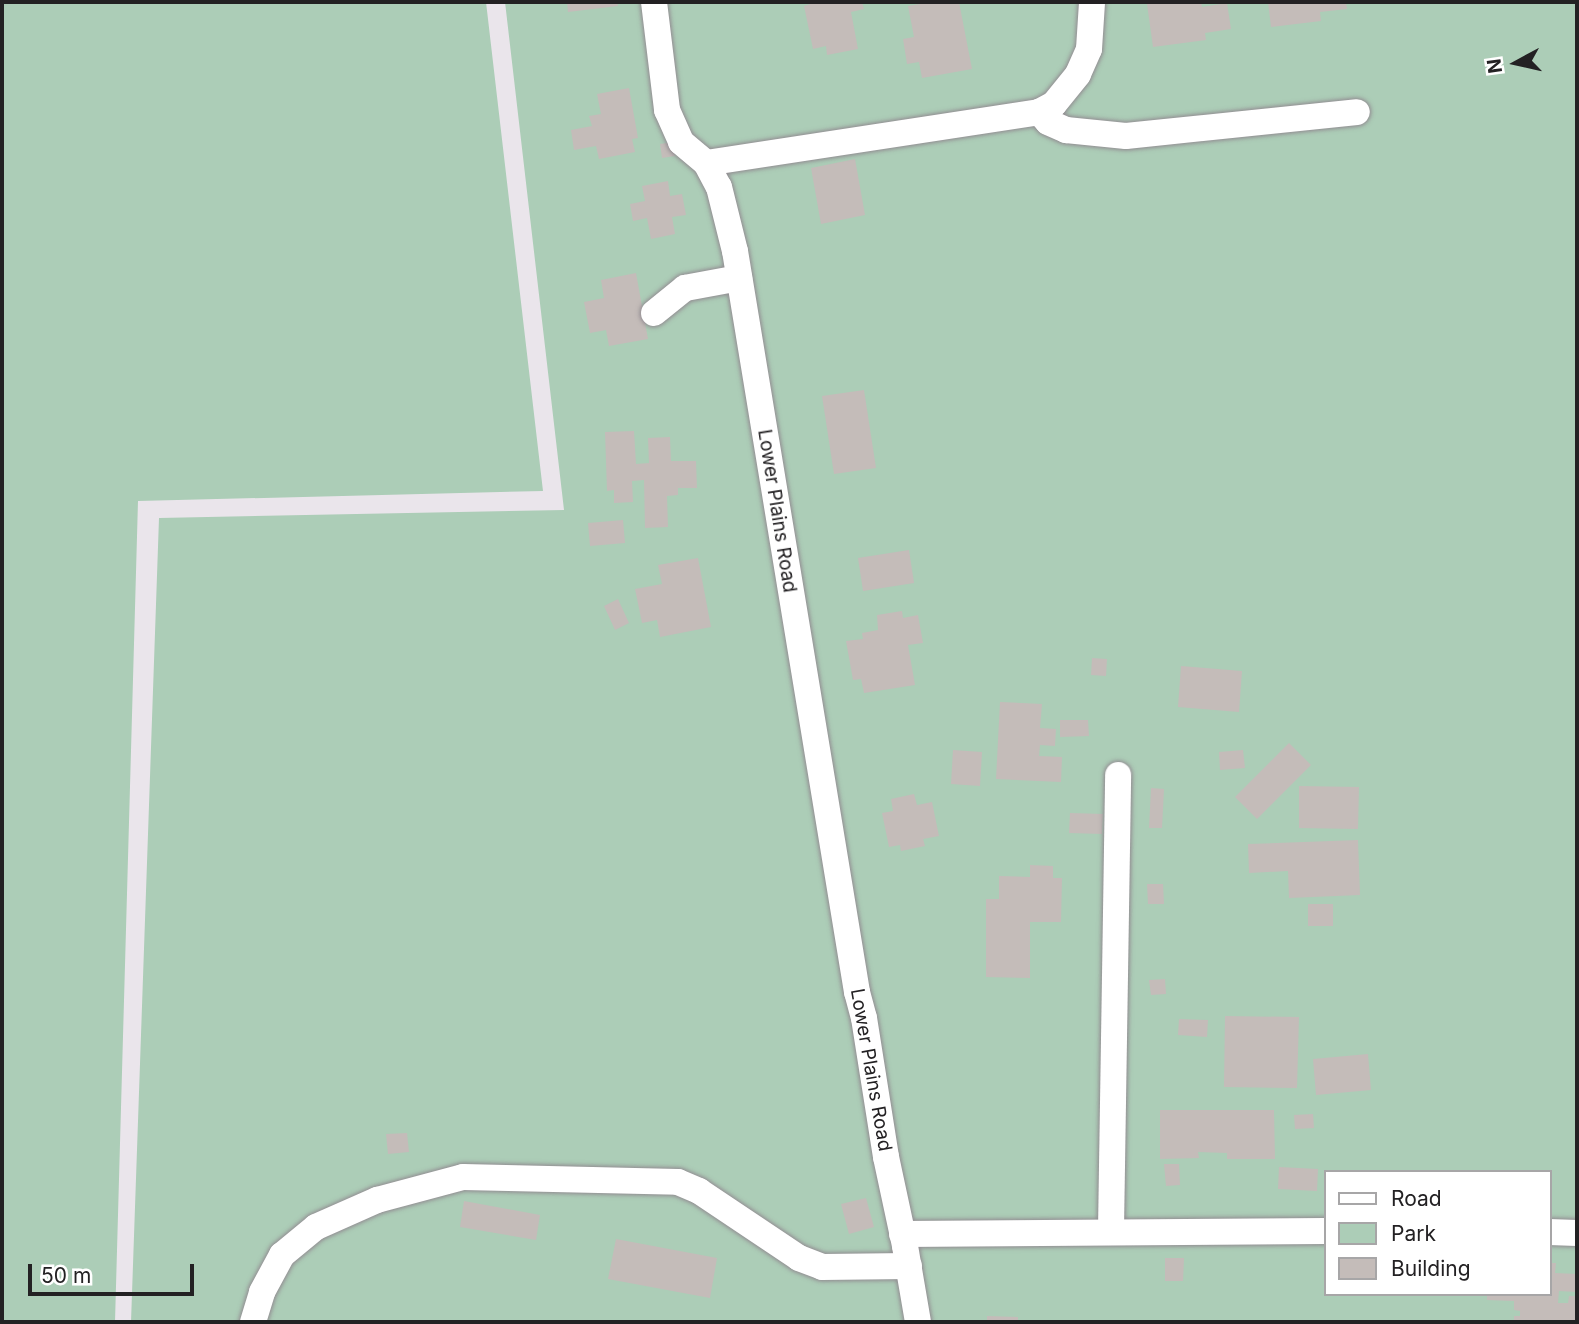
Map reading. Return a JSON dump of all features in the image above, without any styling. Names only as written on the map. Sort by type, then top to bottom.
[{"type":"street","points":[[654,2],[667,110],[681,142],[706,163],[1039,112],[1054,104],[1078,74],[1089,49],[1092,2]]},
{"type":"street","points":[[1039,112],[1048,122],[1066,130],[1126,136],[1357,112]]},
{"type":"street","name":"Lower Plains Road","points":[[706,163],[721,196],[739,278],[856,992],[918,1322]]},
{"type":"street","points":[[654,313],[685,288],[739,278]]},
{"type":"street","points":[[1111,1230],[1117,998],[1118,775]]},
{"type":"street","points":[[253,1322],[262,1292],[282,1255],[316,1227],[377,1200],[463,1177],[678,1182],[699,1191],[799,1258],[822,1266],[909,1266]]},
{"type":"street","points":[[902,1234],[1111,1230],[1324,1231]]},
{"type":"street","points":[[1551,1232],[1577,1233]]},
{"type":"green space","points":[[2,2],[486,2],[543,491],[138,501],[115,1322],[2,1322]]},
{"type":"green space","points":[[505,2],[1577,2],[1577,1322],[131,1322],[159,518],[564,510]]},
{"type":"building","points":[[567,2],[617,2],[618,6],[568,12]]},
{"type":"building","points":[[816,2],[862,2],[864,9],[851,12],[858,49],[827,55],[826,46],[813,49],[804,6]]},
{"type":"building","points":[[931,2],[959,2],[972,69],[922,78],[919,62],[907,64],[903,39],[914,37],[908,6]]},
{"type":"building","points":[[1201,2],[1202,7],[1227,3],[1231,29],[1205,33],[1206,40],[1153,47],[1147,4]]},
{"type":"building","points":[[1268,2],[1346,2],[1347,9],[1320,12],[1321,21],[1271,27]]},
{"type":"building","points":[[629,88],[638,138],[632,139],[635,152],[599,159],[596,146],[574,150],[571,130],[592,126],[589,116],[601,114],[597,94]]},
{"type":"building","points":[[672,142],[675,156],[662,158],[660,144]]},
{"type":"building","points":[[855,159],[865,215],[821,224],[811,168]]},
{"type":"building","points":[[668,181],[670,196],[682,194],[686,215],[672,217],[675,234],[651,239],[647,218],[633,221],[630,204],[645,201],[642,186]]},
{"type":"building","points":[[636,273],[648,339],[609,346],[606,330],[590,333],[584,302],[604,298],[601,280]]},
{"type":"building","points":[[864,390],[876,468],[834,474],[822,396]]},
{"type":"building","points":[[634,431],[636,464],[649,463],[648,438],[670,437],[671,461],[696,461],[697,488],[678,488],[678,495],[667,496],[668,527],[645,528],[644,480],[632,481],[633,502],[614,503],[614,490],[607,491],[605,432]]},
{"type":"building","points":[[623,520],[625,543],[590,546],[588,523]]},
{"type":"building","points":[[909,550],[914,583],[863,591],[858,558]]},
{"type":"building","points":[[698,558],[711,627],[660,637],[657,620],[642,623],[635,589],[662,584],[658,565]]},
{"type":"building","points":[[618,599],[629,623],[615,630],[604,606]]},
{"type":"building","points":[[902,611],[903,618],[918,615],[923,643],[908,645],[915,685],[864,693],[861,679],[853,680],[846,641],[863,639],[862,633],[878,630],[877,615]]},
{"type":"building","points":[[1092,658],[1107,659],[1106,676],[1091,675]]},
{"type":"building","points":[[1181,666],[1242,671],[1239,712],[1178,707]]},
{"type":"building","points":[[1000,702],[1042,704],[1040,728],[1056,729],[1055,746],[1040,745],[1039,756],[1062,757],[1061,782],[996,779]]},
{"type":"building","points":[[1060,720],[1088,720],[1089,736],[1060,737]]},
{"type":"building","points":[[1289,743],[1311,765],[1257,819],[1235,797]]},
{"type":"building","points":[[953,750],[982,752],[980,786],[951,784]]},
{"type":"building","points":[[1243,750],[1245,768],[1220,770],[1219,752]]},
{"type":"building","points":[[1299,786],[1359,787],[1358,829],[1299,828]]},
{"type":"building","points":[[1151,788],[1164,789],[1162,828],[1149,828]]},
{"type":"building","points":[[914,794],[917,805],[932,802],[939,836],[923,839],[925,846],[901,851],[900,845],[889,847],[882,813],[893,811],[891,799]]},
{"type":"building","points":[[1070,813],[1103,814],[1102,834],[1069,833]]},
{"type":"building","points":[[1358,840],[1360,895],[1289,898],[1288,871],[1249,873],[1248,844]]},
{"type":"building","points":[[1030,865],[1053,866],[1053,878],[1062,878],[1061,922],[1030,922],[1030,978],[986,977],[986,899],[999,899],[999,876],[1030,877]]},
{"type":"building","points":[[1147,884],[1163,884],[1164,904],[1148,904]]},
{"type":"building","points":[[1308,904],[1333,904],[1333,926],[1308,926]]},
{"type":"building","points":[[1165,979],[1166,994],[1151,995],[1149,980]]},
{"type":"building","points":[[1225,1016],[1299,1017],[1297,1088],[1224,1087]]},
{"type":"building","points":[[1179,1019],[1208,1020],[1207,1037],[1178,1035]]},
{"type":"building","points":[[1368,1054],[1371,1090],[1316,1095],[1313,1059]]},
{"type":"building","points":[[1160,1110],[1274,1110],[1275,1159],[1227,1159],[1227,1153],[1198,1152],[1199,1158],[1160,1159]]},
{"type":"building","points":[[1313,1114],[1314,1128],[1295,1129],[1294,1115]]},
{"type":"building","points":[[407,1133],[409,1152],[388,1154],[386,1134]]},
{"type":"building","points":[[1164,1164],[1179,1164],[1180,1185],[1166,1186]]},
{"type":"building","points":[[1279,1167],[1318,1169],[1317,1191],[1278,1189]]},
{"type":"building","points":[[866,1198],[874,1227],[849,1234],[841,1204]]},
{"type":"building","points":[[464,1201],[540,1215],[536,1240],[460,1227]]},
{"type":"building","points":[[616,1239],[717,1258],[710,1298],[608,1279]]},
{"type":"building","points":[[1165,1258],[1184,1258],[1183,1281],[1165,1281]]},
{"type":"building","points":[[1551,1263],[1556,1263],[1555,1273],[1577,1274],[1577,1292],[1559,1291],[1558,1303],[1568,1303],[1569,1296],[1577,1296],[1577,1320],[1514,1322],[1514,1316],[1520,1316],[1520,1311],[1514,1310],[1514,1301],[1487,1300],[1487,1296],[1551,1296]]},
{"type":"building","points":[[987,1316],[1018,1317],[1018,1322],[987,1322]]}]
